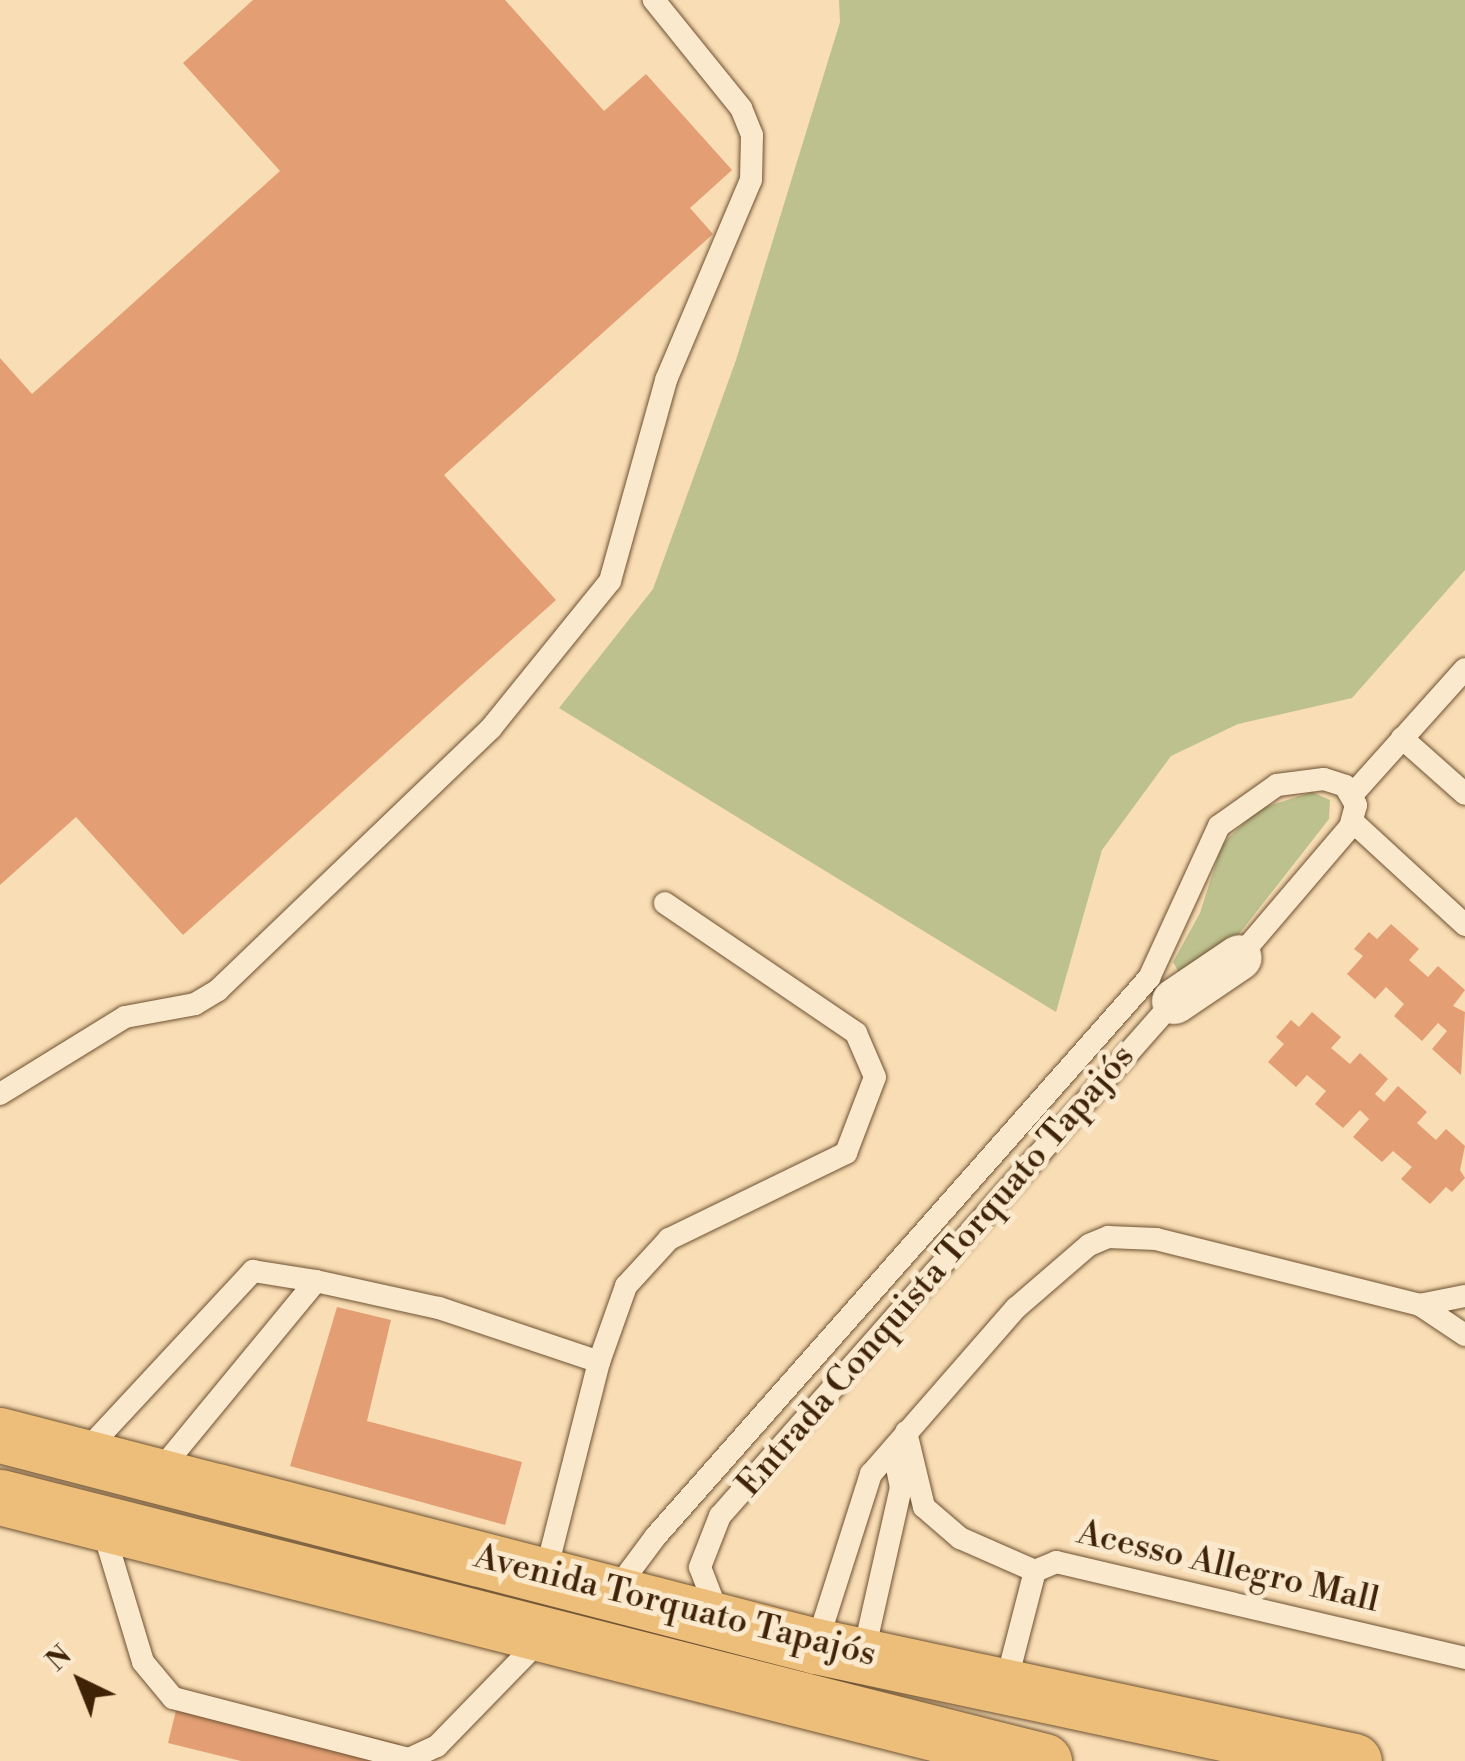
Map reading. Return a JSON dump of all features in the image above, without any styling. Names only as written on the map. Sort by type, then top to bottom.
[{"type":"highway","name":"Avenida Torquato Tapajós","points":[[0,1435],[546,1572],[840,1651],[1354,1761]]},
{"type":"highway","name":"Avenida Torquato Tapajós","points":[[0,1497],[1044,1761]]},
{"type":"street","name":"Entrada Conquista Torquato Tapajós","points":[[1162,989],[1239,957]]},
{"type":"lane","points":[[0,1094],[124,1016],[196,1004],[218,990],[491,728],[610,581],[666,380],[752,180],[752,135],[742,108],[654,0]]},
{"type":"lane","points":[[1239,957],[1352,821],[1352,795],[1465,668]]},
{"type":"lane","points":[[1402,738],[1465,794]]},
{"type":"lane","points":[[615,1592],[656,1536],[1162,989],[1207,844],[1236,809],[1277,785],[1324,779],[1352,795]]},
{"type":"lane","points":[[1352,821],[1465,925]]},
{"type":"lane","points":[[546,1572],[598,1362],[626,1286],[670,1239],[846,1153],[875,1077],[856,1033],[665,903]]},
{"type":"lane","name":"Entrada Conquista Torquato Tapajós","points":[[720,1619],[700,1568],[720,1516],[1162,989]]},
{"type":"lane","points":[[840,1651],[859,1495],[893,1455],[906,1432],[1040,1284],[1068,1258],[1108,1237],[1156,1239],[1420,1305],[1465,1335]]},
{"type":"lane","points":[[81,1456],[252,1271],[316,1280],[438,1308],[598,1362]]},
{"type":"lane","points":[[154,1476],[316,1280]]},
{"type":"lane","points":[[1420,1305],[1465,1296]]},
{"type":"lane","points":[[906,1432],[924,1506],[939,1523],[1036,1571]]},
{"type":"lane","points":[[840,1651],[901,1488],[901,1463],[893,1455]]},
{"type":"lane","points":[[101,1523],[142,1662],[174,1698],[390,1754],[408,1758],[437,1746],[543,1637]]},
{"type":"lane","name":"Acesso Allegro Mall","points":[[1005,1686],[1036,1571],[1056,1562],[1465,1658]]},
{"type":"green space","points":[[839,0],[1465,0],[1465,570],[1352,698],[1238,724],[1171,756],[1102,850],[1056,1012],[559,708],[653,589],[736,360],[840,22]]},
{"type":"green space","points":[[1312,792],[1330,800],[1329,819],[1232,943],[1181,976],[1173,962],[1200,913],[1222,844],[1259,809]]},
{"type":"building","points":[[253,0],[505,0],[604,111],[646,74],[732,170],[690,208],[713,234],[444,475],[556,600],[183,935],[76,817],[0,885],[0,358],[32,394],[280,171],[183,63]]},
{"type":"building","points":[[1391,924],[1419,949],[1409,960],[1428,977],[1438,966],[1465,990],[1453,1006],[1465,1012],[1461,1075],[1432,1049],[1447,1031],[1438,1023],[1422,1041],[1394,1016],[1404,1004],[1386,987],[1375,999],[1347,974],[1363,956],[1354,949],[1369,932],[1377,939]]},
{"type":"building","points":[[1312,1012],[1341,1037],[1331,1048],[1350,1064],[1360,1053],[1388,1079],[1375,1094],[1384,1102],[1398,1086],[1427,1112],[1417,1123],[1436,1140],[1446,1129],[1465,1146],[1460,1170],[1465,1178],[1452,1192],[1446,1187],[1430,1204],[1401,1179],[1412,1167],[1393,1151],[1382,1162],[1353,1137],[1369,1119],[1360,1110],[1343,1128],[1315,1104],[1326,1091],[1307,1075],[1296,1087],[1268,1062],[1284,1044],[1276,1037],[1291,1020],[1299,1027]]},
{"type":"building","points":[[337,1307],[391,1320],[367,1421],[522,1462],[505,1525],[290,1466]]},
{"type":"building","points":[[181,1690],[400,1744],[396,1761],[241,1761],[168,1743]]}]
